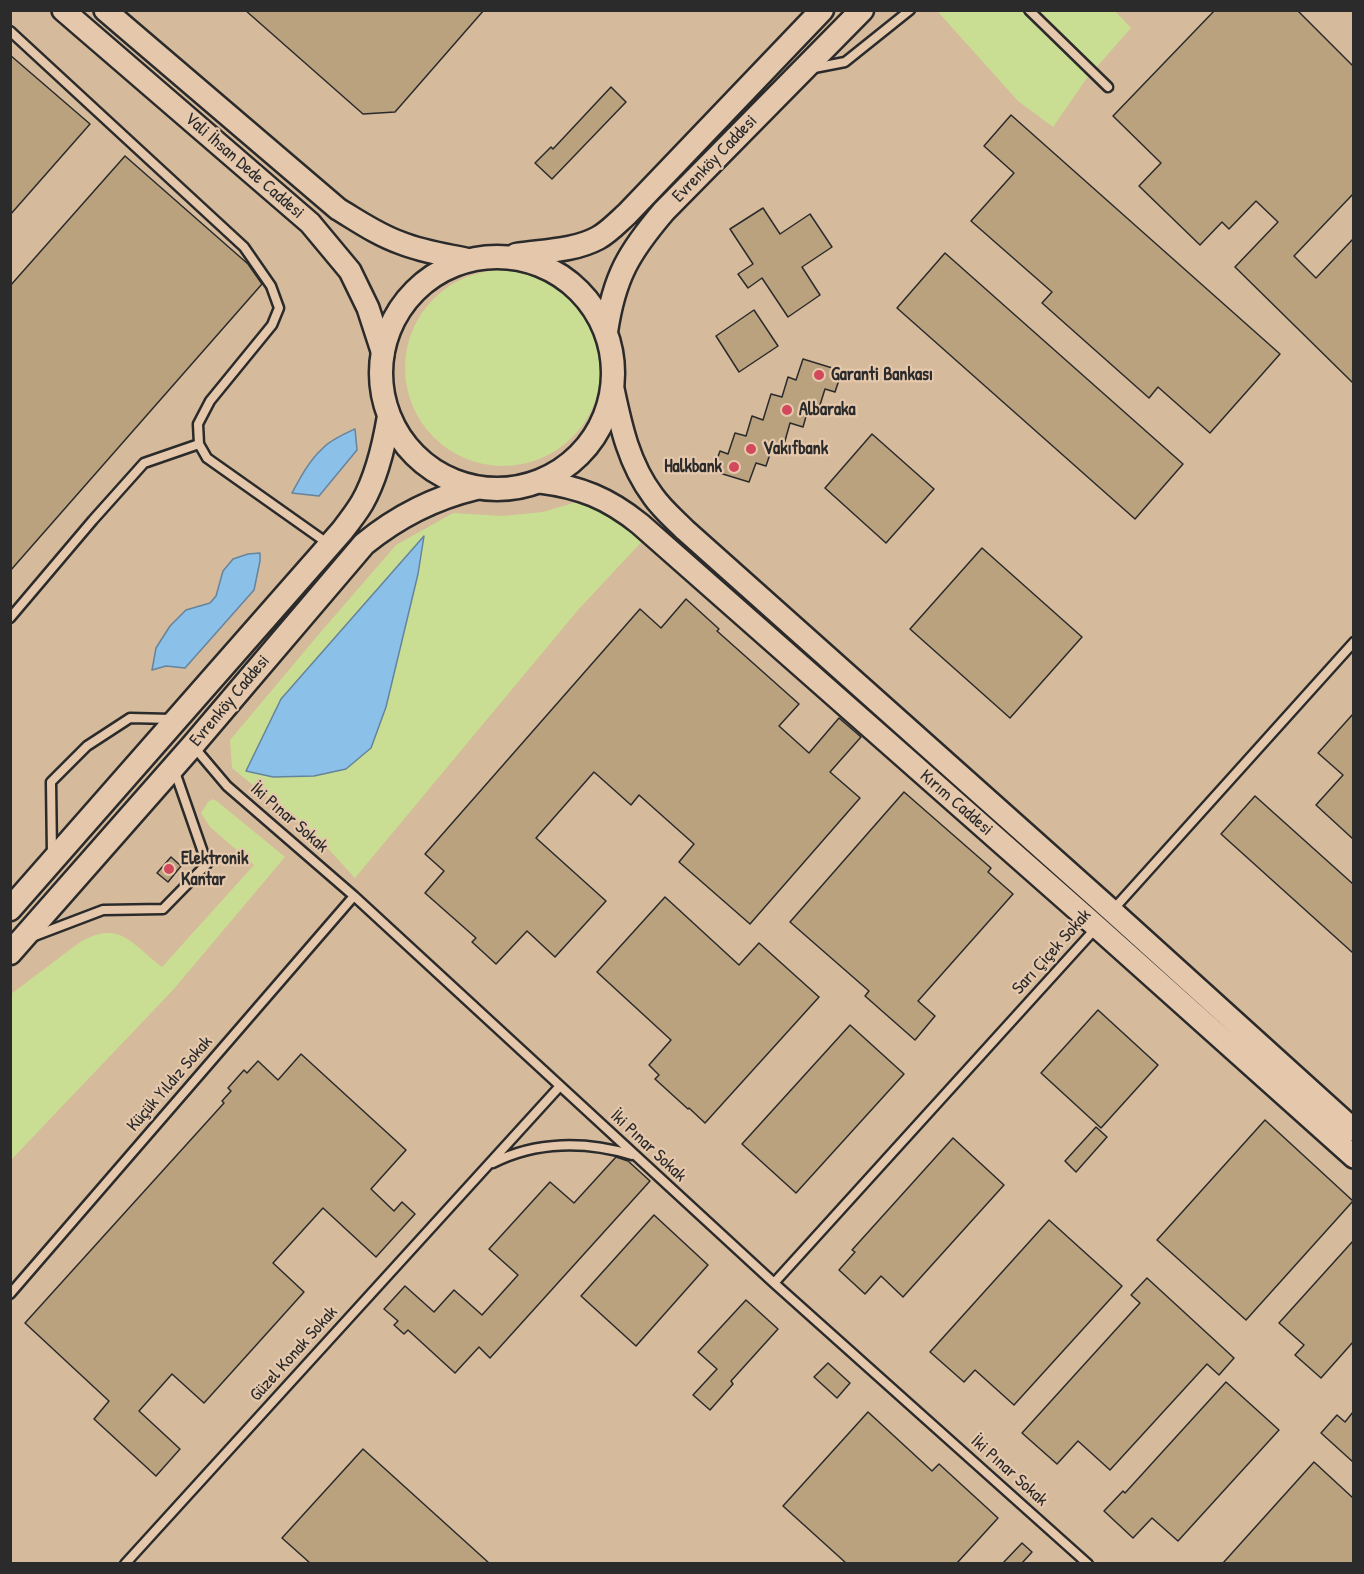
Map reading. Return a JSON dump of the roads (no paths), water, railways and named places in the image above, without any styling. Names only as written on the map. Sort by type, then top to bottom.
[{"type":"main road","name":"Evrenköy Caddesi","points":[[503,257],[574,246],[607,232],[627,214],[822,10]]},
{"type":"main road","name":"Evrenköy Caddesi","points":[[606,332],[616,285],[638,243],[664,211],[862,10]]},
{"type":"main road","points":[[487,257],[520,259],[552,270],[579,290],[599,317],[606,332],[612,360],[612,389],[606,414],[594,438],[583,452],[556,474],[525,487],[492,490],[476,488],[448,479],[424,463],[404,442],[389,416],[382,385],[383,354],[393,321],[412,294],[425,282],[454,265],[470,260],[487,257]]},
{"type":"main road","name":"Evrenköy Caddesi","points":[[10,909],[330,545],[352,517],[370,486],[381,453],[389,416]]},
{"type":"main road","name":"Evrenköy Caddesi","points":[[16,947],[193,746],[364,544],[392,523],[421,507],[452,494],[476,488]]},
{"type":"street","name":"Vali İhsan Dede Caddesi","points":[[63,10],[310,223],[350,271],[368,308],[383,354]]},
{"type":"street","name":"Vali İhsan Dede Caddesi","points":[[105,10],[338,208],[373,230],[402,244],[470,260]]},
{"type":"street","name":"Kırım Caddesi","points":[[612,389],[623,432],[636,468],[653,497],[667,512],[1353,1130]]},
{"type":"street","name":"Kırım Caddesi","points":[[540,482],[592,494],[614,504],[633,518],[1097,927],[1353,1157]]},
{"type":"lane","points":[[802,71],[845,62],[910,10]]},
{"type":"lane","points":[[1029,10],[1108,87]]},
{"type":"lane","points":[[10,31],[244,247],[271,286],[279,308],[272,325],[210,401],[198,424],[199,444],[207,458],[330,545]]},
{"type":"lane","points":[[10,618],[144,463],[199,444]]},
{"type":"lane","name":"Sarı Çiçek Sokak","points":[[774,1283],[1353,642]]},
{"type":"lane","points":[[52,861],[51,782],[87,746],[130,718],[177,719]]},
{"type":"lane","name":"İki Pınar Sokak","points":[[193,746],[227,786],[354,896],[774,1283],[1088,1563]]},
{"type":"lane","points":[[16,947],[103,910],[163,909],[207,864],[173,768]]},
{"type":"lane","name":"Küçük Yıldız Sokak","points":[[10,1294],[354,896]]},
{"type":"lane","name":"Güzel Konak Sokak","points":[[125,1563],[560,1086]]},
{"type":"lane","name":"Güzel Konak Sokak","points":[[487,1166],[515,1153],[542,1147],[596,1146],[635,1156]]},
{"type":"water","points":[[355,429],[357,450],[319,496],[292,493],[317,454],[333,440]]},
{"type":"water","points":[[424,536],[418,574],[386,707],[371,748],[346,769],[314,776],[273,777],[246,771],[281,699]]},
{"type":"water","points":[[260,553],[254,590],[185,668],[166,666],[152,670],[156,648],[170,626],[186,610],[210,603],[216,596],[223,571],[233,559]]},
{"type":"place","name":"Garanti Bankası","points":[[819,375]]},
{"type":"place","name":"Albaraka","points":[[787,410]]},
{"type":"place","name":"Vakıfbank","points":[[751,449]]},
{"type":"place","name":"Halkbank","points":[[734,467]]},
{"type":"place","name":"Elektronik Kantar","points":[[169,869]]}]
